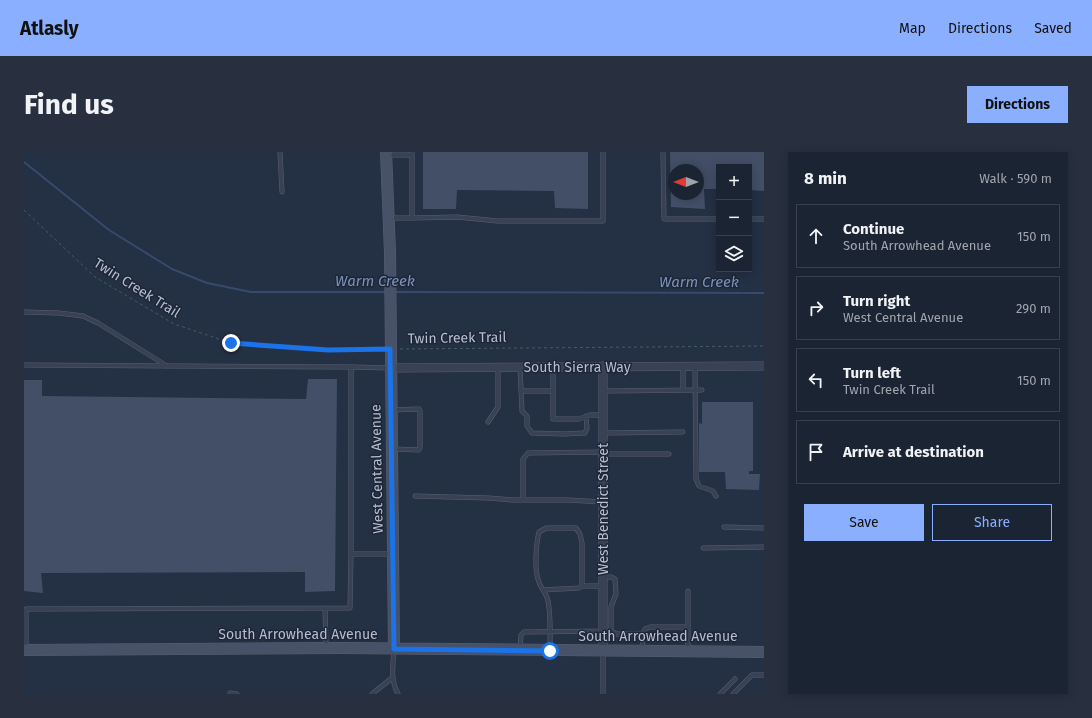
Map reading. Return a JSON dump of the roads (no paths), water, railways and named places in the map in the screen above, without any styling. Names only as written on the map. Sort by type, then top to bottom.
[{"type":"street","name":"West Central Avenue","points":[[386,154],[390,252],[394,649]]},
{"type":"street","name":"West Benedict Street","points":[[603,366],[603,581],[607,631],[603,651]]},
{"type":"street","name":"South Sierra Way","points":[[390,368],[764,366]]},
{"type":"street","name":"South Arrowhead Avenue","points":[[25,650],[394,649],[764,652]]},
{"type":"lane","points":[[280,152],[282,192]]},
{"type":"lane","points":[[388,218],[457,217],[498,221],[603,221],[603,152]]},
{"type":"lane","points":[[663,152],[664,219],[716,219]]},
{"type":"lane","points":[[386,154],[412,154],[412,218]]},
{"type":"lane","points":[[752,219],[764,219]]},
{"type":"lane","points":[[24,312],[59,313],[83,316],[98,323],[168,367]]},
{"type":"lane","points":[[24,365],[390,368]]},
{"type":"lane","points":[[683,366],[683,390]]},
{"type":"lane","points":[[695,366],[696,479],[698,486],[713,491],[716,496]]},
{"type":"lane","points":[[488,422],[498,407],[498,367]]},
{"type":"lane","points":[[520,367],[522,411],[527,416],[527,426],[532,433],[585,433],[587,428],[586,416]]},
{"type":"lane","points":[[553,367],[553,419],[579,420],[590,415],[603,415]]},
{"type":"lane","points":[[25,650],[25,609],[350,608],[351,368]]},
{"type":"lane","points":[[603,391],[702,390]]},
{"type":"lane","points":[[521,392],[553,391]]},
{"type":"lane","points":[[391,410],[419,409],[420,411],[420,448],[418,450],[392,449]]},
{"type":"lane","points":[[603,432],[683,432]]},
{"type":"lane","points":[[523,500],[523,459],[528,453],[669,454]]},
{"type":"lane","points":[[415,496],[603,502]]},
{"type":"lane","points":[[724,527],[764,528]]},
{"type":"lane","points":[[550,651],[550,613],[548,599],[538,581],[537,573],[537,540],[539,532],[546,528],[576,528],[580,534],[582,543],[582,586]]},
{"type":"lane","points":[[703,548],[764,547]]},
{"type":"lane","points":[[351,554],[393,554]]},
{"type":"lane","points":[[543,590],[579,588],[611,577],[615,579],[616,594],[611,607],[607,631]]},
{"type":"lane","points":[[688,591],[688,652]]},
{"type":"lane","points":[[325,608],[326,649]]},
{"type":"lane","points":[[642,651],[643,634],[645,629],[650,627],[688,627]]},
{"type":"lane","points":[[520,650],[521,634],[607,631],[616,634],[643,634]]},
{"type":"lane","points":[[394,649],[392,678],[398,694]]},
{"type":"lane","points":[[603,651],[603,694]]},
{"type":"lane","points":[[733,694],[752,675],[764,675]]},
{"type":"lane","points":[[372,694],[392,678]]},
{"type":"lane","points":[[720,694],[735,679]]},
{"type":"lane","points":[[230,693],[237,694]]},
{"type":"waterway","name":"Warm Creek","points":[[24,162],[109,230],[172,269],[207,283],[251,292],[386,292]]},
{"type":"waterway","name":"Warm Creek","points":[[395,292],[764,293]]}]
